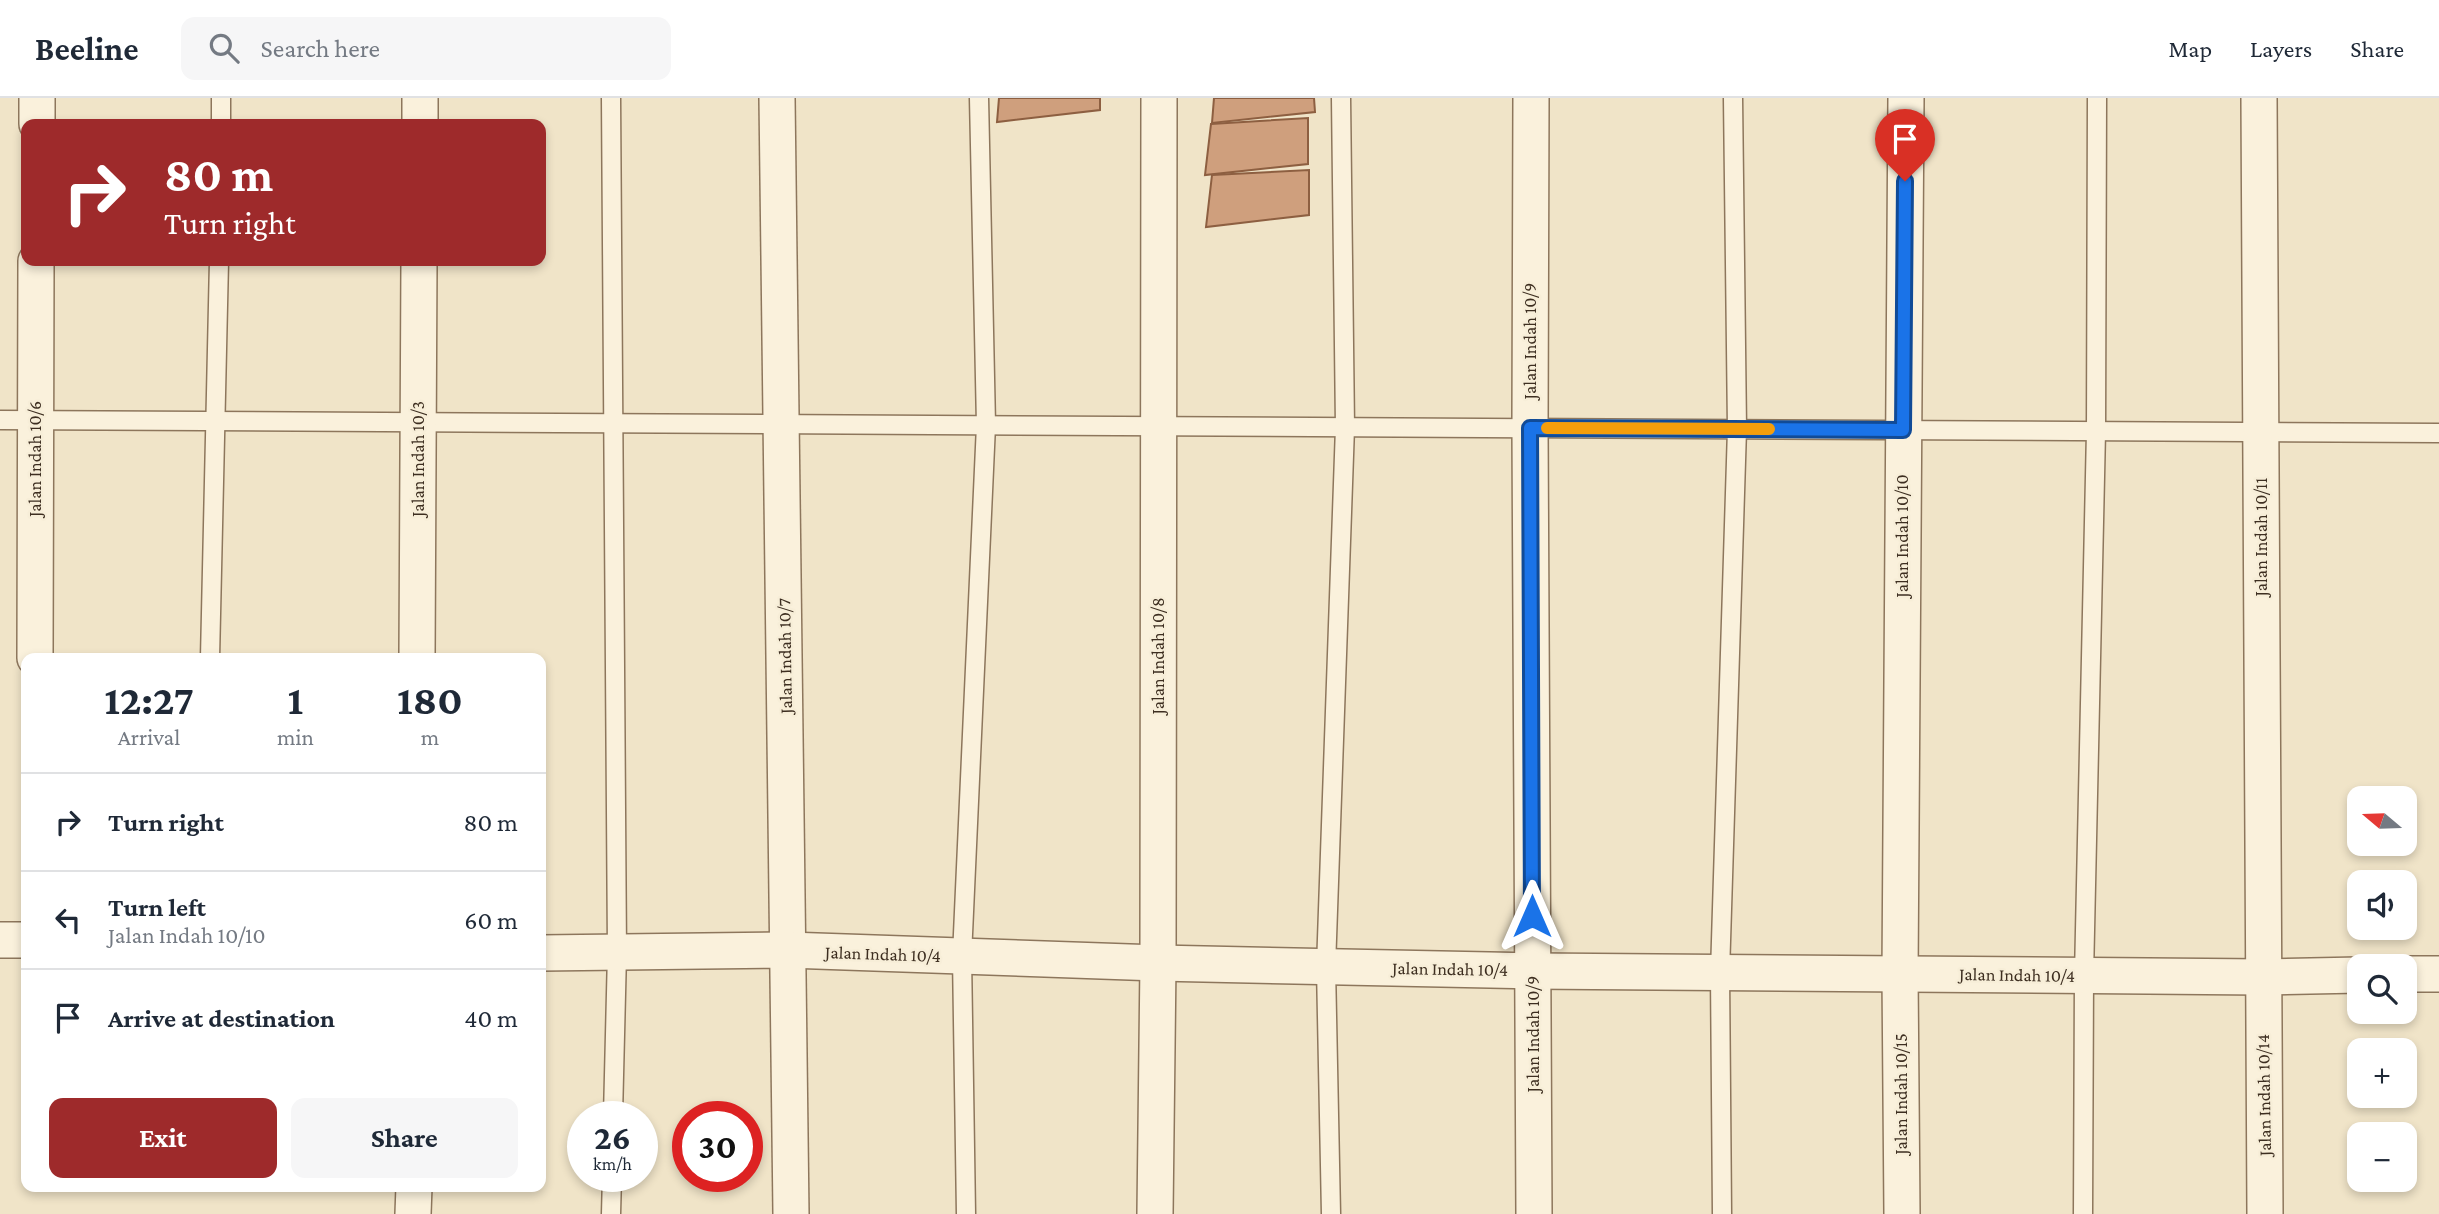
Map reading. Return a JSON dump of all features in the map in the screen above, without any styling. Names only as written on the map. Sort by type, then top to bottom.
[{"type":"street","points":[[37,98],[37,119]]},
{"type":"street","points":[[420,98],[420,119]]},
{"type":"street","name":"Jalan Indah 10/7","points":[[778,98],[791,1214]]},
{"type":"street","name":"Jalan Indah 10/8","points":[[1155,1214],[1158,963],[1159,98]]},
{"type":"street","name":"Jalan Indah 10/9","points":[[1531,98],[1534,1214]]},
{"type":"street","name":"Jalan Indah 10/10","points":[[1900,974],[1906,98]]},
{"type":"street","name":"Jalan Indah 10/11","points":[[2259,98],[2263,977]]},
{"type":"street","name":"Jalan Indah 10/6","points":[[35,653],[36,266]]},
{"type":"street","name":"Jalan Indah 10/3","points":[[417,653],[419,266]]},
{"type":"street","points":[[0,940],[21,940]]},
{"type":"street","name":"Jalan Indah 10/4","points":[[546,953],[788,950],[1158,963],[1533,971],[2263,977],[2347,975]]},
{"type":"street","name":"Jalan Indah 10/15","points":[[1900,974],[1902,1214]]},
{"type":"street","points":[[2417,974],[2439,974]]},
{"type":"street","name":"Jalan Indah 10/14","points":[[2263,977],[2265,1214]]},
{"type":"street","points":[[413,1214],[414,1192]]},
{"type":"lane","points":[[221,98],[221,119]]},
{"type":"lane","points":[[611,98],[617,953],[613,1101]]},
{"type":"lane","points":[[966,1214],[962,956],[986,425],[979,98]]},
{"type":"lane","points":[[1331,1214],[1326,967],[1345,427],[1341,98]]},
{"type":"lane","points":[[1723,1214],[1720,973],[1737,429],[1733,98]]},
{"type":"lane","points":[[2084,1214],[2084,976],[2096,431],[2097,98]]},
{"type":"lane","points":[[210,653],[219,266]]},
{"type":"lane","points":[[0,420],[2439,433]]},
{"type":"lane","points":[[611,1214],[612,1192]]},
{"type":"building","points":[[999,98],[1100,98],[1100,110],[997,122]]},
{"type":"building","points":[[1214,98],[1314,98],[1315,112],[1212,123]]},
{"type":"building","points":[[1308,118],[1308,164],[1205,175],[1211,124]]},
{"type":"building","points":[[1309,170],[1309,215],[1206,227],[1212,175]]},
{"type":"slow traffic","points":[[1547,428],[1769,429]]},
{"type":"route","points":[[1532,916],[1530,428],[1903,430],[1905,181]]}]
